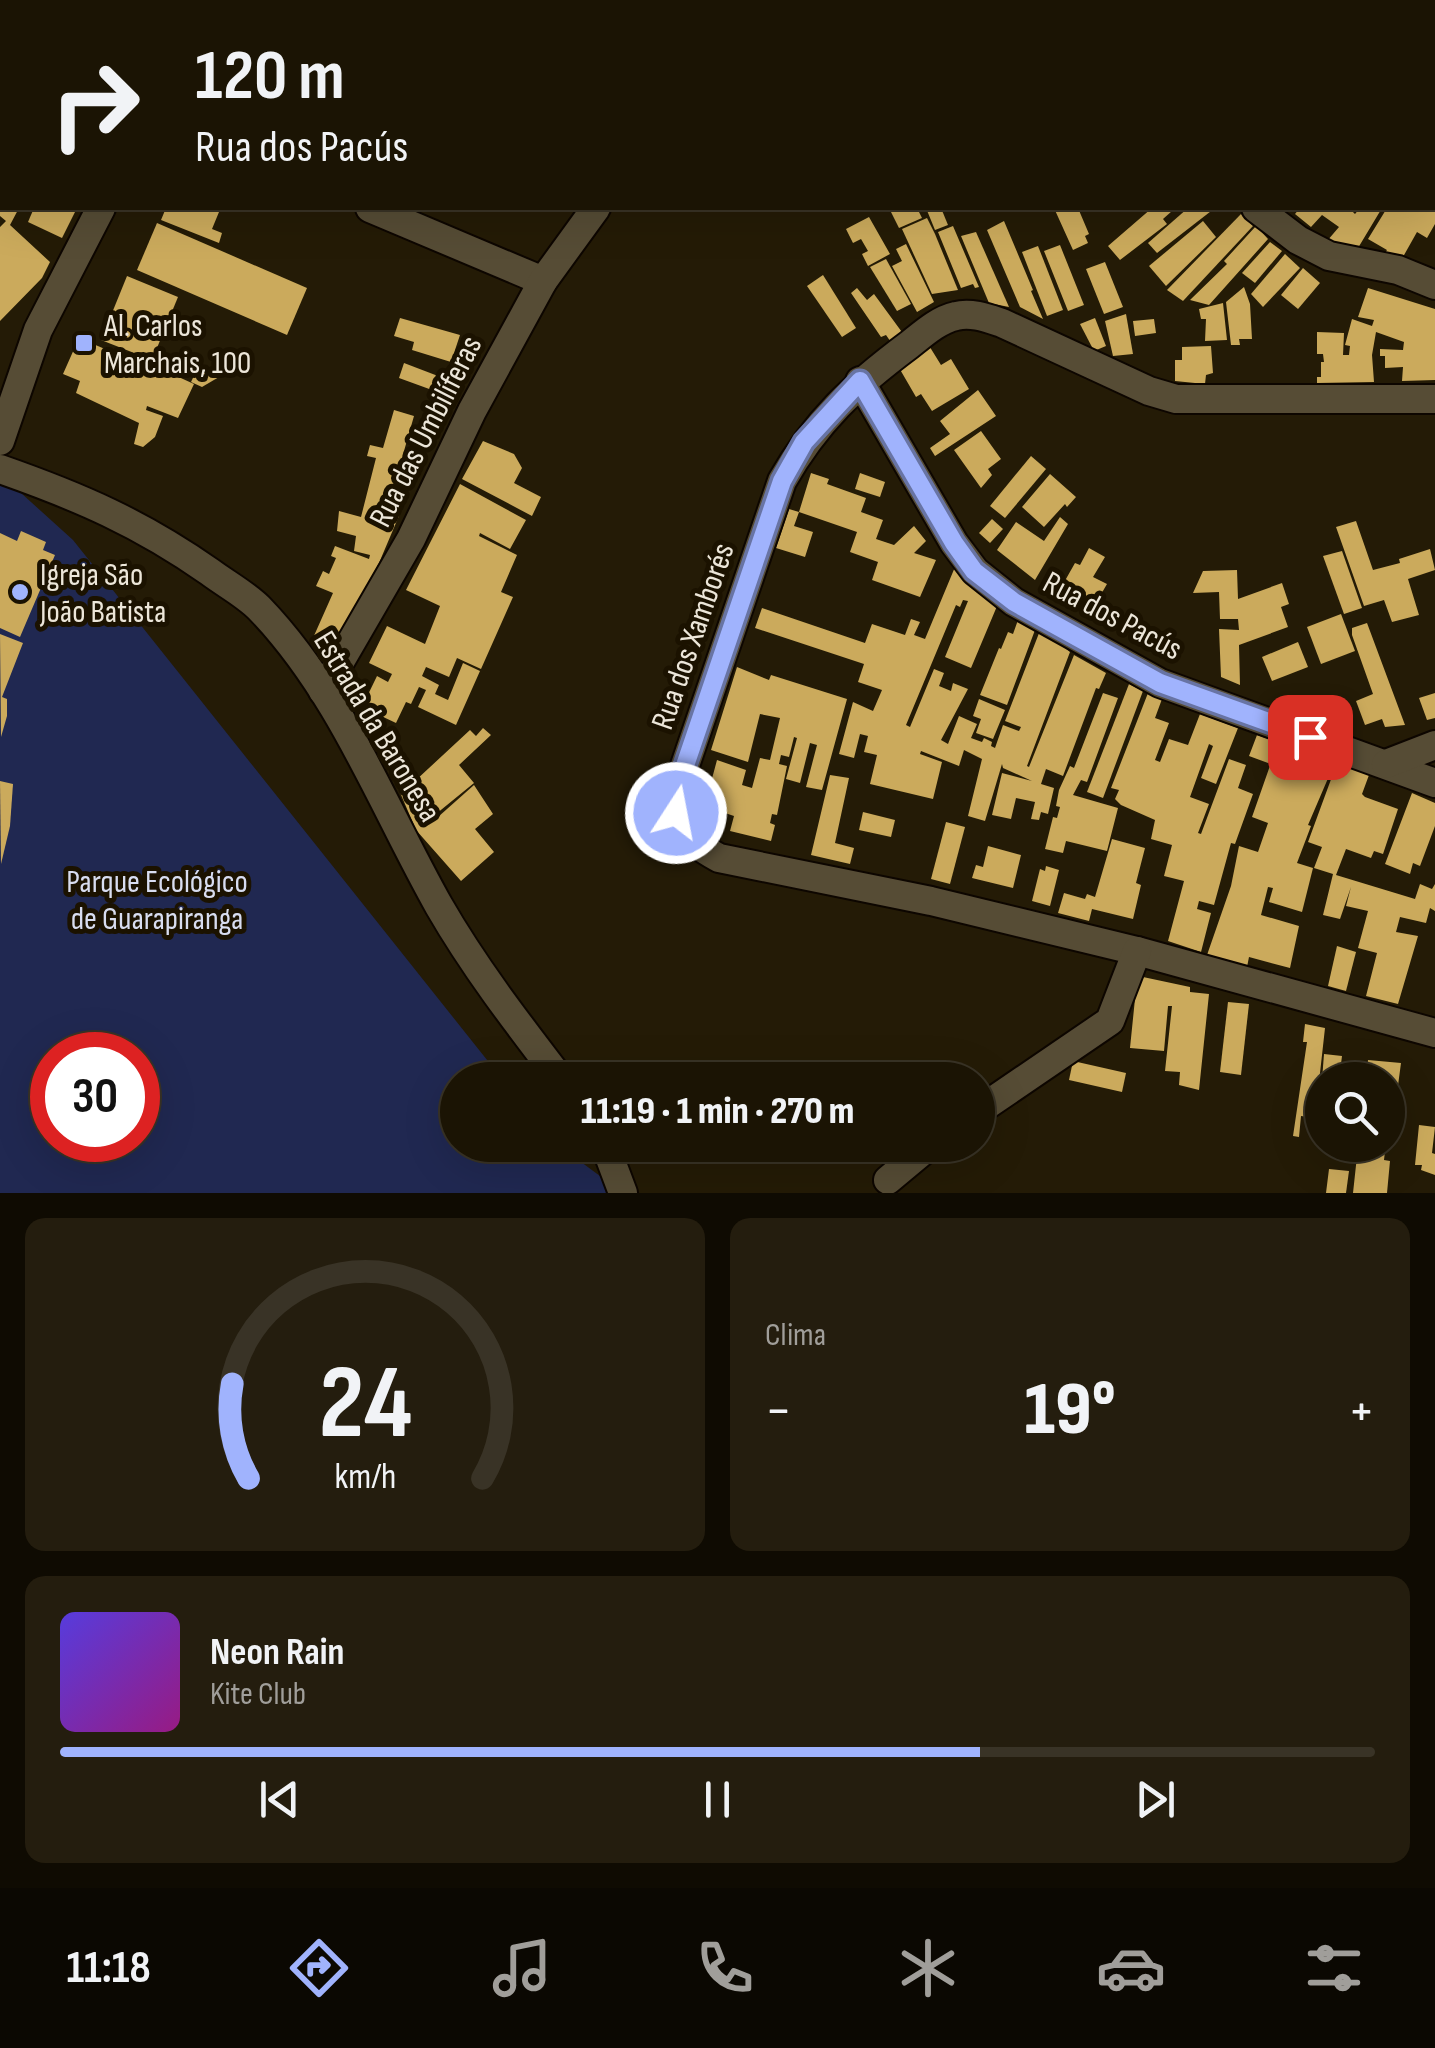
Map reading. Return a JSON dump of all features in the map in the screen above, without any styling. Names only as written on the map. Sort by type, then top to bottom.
[{"type":"street","points":[[0,441],[7,394],[100,210]]},
{"type":"street","points":[[375,210],[543,281]]},
{"type":"street","name":"Rua das Umbilíferas","points":[[324,691],[411,539],[472,411],[543,281],[595,210]]},
{"type":"street","points":[[1259,210],[1298,240],[1329,256],[1398,270],[1435,285]]},
{"type":"street","name":"Rua dos Xamborés","points":[[1435,400],[1176,399],[1149,391],[1002,322],[977,315],[957,316],[938,324],[860,381],[804,442],[782,481],[678,786],[676,813],[684,831],[698,846],[719,858],[930,901],[1137,951],[1435,1033]]},
{"type":"street","name":"Rua dos Pacús","points":[[860,381],[954,543],[974,571],[1014,602],[1160,683],[1435,784]]},
{"type":"street","name":"Estrada da Baronesa","points":[[0,469],[79,496],[164,540],[256,605],[324,691],[368,766],[440,907],[547,1062]]},
{"type":"street","points":[[1386,764],[1435,745]]},
{"type":"street","points":[[995,1100],[1110,1020],[1137,951]]},
{"type":"street","points":[[611,1162],[623,1193]]},
{"type":"street","points":[[888,1180],[910,1162]]},
{"type":"green space","name":"Parque Ecológico de Guarapiranga","points":[[0,474],[73,540],[489,1062],[440,1062],[440,1162],[581,1162],[623,1193],[0,1193]]},
{"type":"building","points":[[0,210],[18,210],[10,225],[50,262],[42,278],[0,321],[0,227],[6,221]]},
{"type":"building","points":[[33,210],[76,210],[62,238],[28,222]]},
{"type":"building","points":[[165,210],[219,212],[212,229],[222,233],[219,243],[161,220]]},
{"type":"building","points":[[890,210],[918,210],[922,218],[899,228]]},
{"type":"building","points":[[927,210],[942,210],[948,225],[935,230]]},
{"type":"building","points":[[1055,210],[1079,210],[1089,234],[1085,236],[1088,243],[1073,250]]},
{"type":"building","points":[[1150,210],[1172,211],[1163,219],[1167,224],[1120,260],[1108,246]]},
{"type":"building","points":[[1186,210],[1212,210],[1157,253],[1148,243]]},
{"type":"building","points":[[1298,210],[1353,210],[1355,214],[1358,210],[1381,210],[1355,253],[1327,241],[1339,227],[1322,215],[1311,227],[1295,214]]},
{"type":"building","points":[[1386,210],[1435,210],[1435,224],[1427,238],[1417,232],[1399,264],[1383,256],[1387,250],[1368,239]]},
{"type":"building","points":[[1241,214],[1253,226],[1183,301],[1167,290]]},
{"type":"building","points":[[869,217],[890,254],[868,266],[862,254],[868,251],[861,239],[853,243],[846,229]]},
{"type":"building","points":[[927,218],[958,290],[932,294],[902,229]]},
{"type":"building","points":[[1004,221],[1043,319],[1020,307],[987,230]]},
{"type":"building","points":[[1203,221],[1216,237],[1166,286],[1149,266]]},
{"type":"building","points":[[157,223],[307,288],[287,335],[137,270]]},
{"type":"building","points":[[953,226],[979,287],[973,284],[961,288],[938,232]]},
{"type":"building","points":[[1256,226],[1268,239],[1209,305],[1190,300],[1227,264],[1224,261]]},
{"type":"building","points":[[976,232],[1009,307],[989,303],[961,236]]},
{"type":"building","points":[[1270,242],[1282,251],[1255,283],[1242,273]]},
{"type":"building","points":[[906,244],[934,302],[917,312],[892,266],[902,261],[896,249]]},
{"type":"building","points":[[1060,245],[1084,305],[1068,311],[1044,251]]},
{"type":"building","points":[[1038,246],[1063,310],[1047,316],[1022,252]]},
{"type":"building","points":[[1285,254],[1300,268],[1263,307],[1251,294]]},
{"type":"building","points":[[886,259],[911,304],[897,311],[870,267]]},
{"type":"building","points":[[1105,262],[1123,307],[1104,314],[1086,269]]},
{"type":"building","points":[[1303,268],[1320,283],[1298,309],[1281,295]]},
{"type":"building","points":[[823,275],[856,328],[842,337],[807,286]]},
{"type":"building","points":[[127,276],[178,297],[152,360],[101,340]]},
{"type":"building","points":[[1244,287],[1250,304],[1252,339],[1239,339],[1240,345],[1231,345],[1226,302]]},
{"type":"building","points":[[857,288],[867,300],[874,294],[907,339],[895,348],[886,335],[881,337],[851,293]]},
{"type":"building","points":[[1368,288],[1435,309],[1435,380],[1402,381],[1403,367],[1385,368],[1385,356],[1380,356],[1380,349],[1403,350],[1404,342],[1376,332],[1372,355],[1374,382],[1317,383],[1324,362],[1323,354],[1317,354],[1317,332],[1344,333],[1343,355],[1349,355],[1350,346],[1345,345],[1352,319],[1372,326],[1374,320],[1358,317]]},
{"type":"building","points":[[1223,303],[1227,340],[1205,341],[1206,319],[1201,319],[1199,309]]},
{"type":"building","points":[[1126,314],[1133,354],[1113,356],[1105,321]]},
{"type":"building","points":[[400,318],[460,335],[451,362],[412,350],[414,342],[394,336]]},
{"type":"building","points":[[1095,318],[1106,346],[1094,351],[1080,324]]},
{"type":"building","points":[[1154,319],[1156,333],[1135,336],[1133,321]]},
{"type":"building","points":[[79,338],[194,384],[178,418],[147,406],[146,410],[163,416],[155,437],[143,447],[134,444],[139,423],[76,393],[80,381],[63,374]]},
{"type":"building","points":[[928,344],[941,365],[951,359],[969,389],[932,411],[921,394],[916,397],[898,366]]},
{"type":"building","points":[[1211,346],[1213,373],[1206,375],[1205,384],[1175,381],[1175,360],[1182,360],[1182,347]]},
{"type":"building","points":[[404,363],[438,376],[432,390],[399,378]]},
{"type":"building","points":[[199,365],[219,377],[202,387],[191,382]]},
{"type":"building","points":[[978,390],[996,416],[935,456],[930,448],[950,434],[940,421]]},
{"type":"building","points":[[394,410],[414,416],[400,465],[405,467],[399,492],[393,490],[390,501],[404,504],[379,563],[332,648],[313,638],[333,593],[316,586],[323,571],[329,574],[336,558],[331,556],[335,546],[369,559],[370,555],[354,551],[356,536],[337,531],[339,511],[361,517],[376,458],[367,456],[370,445],[383,448]]},
{"type":"building","points":[[981,431],[1001,459],[988,469],[992,475],[981,488],[954,450]]},
{"type":"building","points":[[483,441],[514,454],[522,468],[514,483],[541,497],[532,516],[462,479]]},
{"type":"building","points":[[1031,456],[1046,469],[1005,518],[990,506]]},
{"type":"building","points":[[811,473],[829,479],[827,484],[866,498],[861,512],[883,520],[876,539],[894,545],[914,526],[926,541],[914,553],[936,560],[920,597],[872,580],[878,562],[850,552],[857,532],[799,512]]},
{"type":"building","points":[[860,473],[885,482],[880,497],[855,489]]},
{"type":"building","points":[[1050,474],[1076,497],[1044,527],[1022,507]]},
{"type":"building","points":[[460,484],[526,520],[510,549],[480,533],[479,536],[517,555],[501,592],[513,597],[481,669],[457,658],[449,677],[426,667],[422,676],[439,685],[435,694],[448,700],[463,663],[480,671],[456,725],[418,707],[426,690],[419,687],[396,723],[362,707],[377,676],[388,682],[392,674],[369,663],[387,626],[425,644],[440,606],[406,590]]},
{"type":"building","points":[[789,509],[799,512],[794,526],[813,532],[805,557],[776,548]]},
{"type":"building","points":[[1060,517],[1068,524],[1035,580],[997,550],[1016,522],[1044,541]]},
{"type":"building","points":[[992,519],[1003,529],[990,543],[979,533]]},
{"type":"building","points":[[1356,521],[1373,570],[1430,549],[1435,570],[1408,579],[1419,615],[1392,622],[1384,600],[1364,606],[1336,527]]},
{"type":"building","name":"Igreja São João Batista","points":[[21,531],[46,542],[43,550],[55,555],[20,637],[0,628],[0,533],[17,541]]},
{"type":"building","points":[[1089,548],[1105,557],[1093,577],[1107,584],[1100,596],[1096,593],[1084,613],[1058,593],[1075,563],[1080,565]]},
{"type":"building","points":[[1342,551],[1362,608],[1344,614],[1323,556]]},
{"type":"building","points":[[955,567],[1000,599],[971,668],[945,657],[968,601],[963,600],[960,607],[956,605],[906,725],[910,727],[934,669],[944,673],[939,686],[951,691],[953,683],[968,689],[941,740],[948,744],[959,716],[977,724],[971,738],[982,742],[984,738],[995,748],[1003,725],[1019,731],[1021,727],[1005,721],[1041,628],[1070,652],[1029,767],[1074,655],[1106,673],[1099,689],[1096,688],[1063,776],[1046,769],[1041,784],[1054,788],[1048,814],[1041,812],[1039,820],[1031,819],[1035,802],[1016,798],[1011,819],[992,815],[1002,773],[1032,781],[1002,764],[985,821],[968,816],[982,759],[964,750],[959,766],[921,751],[920,754],[942,762],[933,799],[870,784],[877,755],[864,752],[868,736],[860,734],[854,758],[839,754],[853,702],[873,711],[882,690],[858,682],[864,664],[755,628],[762,608],[865,643],[872,624],[905,635],[911,619],[920,622],[914,635],[925,639]]},
{"type":"building","points":[[1237,570],[1238,599],[1282,583],[1289,604],[1281,607],[1288,627],[1239,645],[1240,685],[1221,677],[1219,629],[1239,630],[1238,619],[1220,619],[1219,592],[1193,593],[1203,571]]},
{"type":"building","points":[[1341,614],[1355,651],[1321,664],[1307,627]]},
{"type":"building","points":[[1018,620],[1035,630],[1007,705],[980,695],[999,648],[1008,632],[1013,634]]},
{"type":"building","points":[[1367,623],[1405,725],[1385,727],[1382,719],[1365,725],[1356,701],[1373,694],[1352,635],[1352,628]]},
{"type":"building","points":[[0,634],[23,643],[2,697],[7,699],[7,716],[1,737]]},
{"type":"building","points":[[1298,642],[1308,667],[1272,681],[1262,657]]},
{"type":"building","points":[[737,667],[769,680],[771,675],[847,699],[822,790],[806,787],[817,745],[810,743],[800,783],[786,779],[797,738],[794,737],[789,757],[781,755],[779,764],[787,766],[777,815],[772,814],[770,823],[775,825],[771,841],[730,831],[734,816],[706,801],[717,760],[746,770],[742,785],[752,788],[760,758],[770,760],[780,718],[760,714],[748,762],[711,750]]},
{"type":"building","points":[[1129,684],[1143,691],[1103,798],[1087,792]]},
{"type":"building","points":[[1103,693],[1118,698],[1087,782],[1081,780],[1073,795],[1118,808],[1107,851],[1066,841],[1063,853],[1045,849],[1053,817],[1057,818],[1060,807],[1056,806],[1059,790],[1070,766],[1074,768]]},
{"type":"building","points":[[1148,693],[1162,699],[1155,718],[1169,723],[1155,760],[1160,762],[1169,739],[1188,745],[1200,714],[1238,728],[1216,784],[1201,778],[1213,746],[1209,744],[1190,797],[1209,804],[1198,833],[1201,834],[1229,759],[1246,765],[1238,788],[1253,794],[1235,844],[1231,843],[1214,905],[1199,901],[1197,909],[1211,913],[1201,952],[1168,941],[1184,881],[1164,876],[1172,845],[1151,839],[1155,820],[1121,805],[1115,799],[1119,790],[1111,788]]},
{"type":"building","points":[[1435,693],[1435,718],[1427,720],[1419,698]]},
{"type":"building","points":[[979,699],[1005,710],[993,739],[976,733],[981,719],[973,716]]},
{"type":"building","points":[[483,728],[491,735],[459,765],[474,783],[436,814],[438,817],[474,785],[493,814],[475,829],[494,852],[461,881],[416,830],[399,790],[412,778],[415,781],[470,730],[476,736]]},
{"type":"building","points":[[1257,735],[1335,762],[1308,825],[1311,826],[1297,863],[1313,868],[1302,912],[1269,902],[1273,888],[1268,887],[1261,915],[1299,926],[1290,968],[1249,957],[1247,967],[1207,955],[1231,886],[1239,846],[1258,852],[1268,823],[1252,817],[1272,760],[1268,763],[1249,756]]},
{"type":"building","points":[[1337,763],[1369,775],[1362,794],[1365,797],[1398,809],[1383,854],[1374,851],[1371,858],[1346,849],[1336,875],[1415,899],[1420,884],[1432,889],[1435,884],[1435,911],[1430,908],[1426,923],[1400,917],[1396,932],[1418,936],[1398,1004],[1366,996],[1377,953],[1358,948],[1368,911],[1346,906],[1351,887],[1340,919],[1323,915],[1333,874],[1314,868],[1322,847],[1308,842]]},
{"type":"building","points":[[830,775],[849,778],[835,843],[854,848],[850,864],[811,855]]},
{"type":"building","points":[[0,781],[13,784],[10,826],[1,864]]},
{"type":"building","points":[[1412,793],[1435,803],[1435,826],[1420,866],[1413,863],[1410,874],[1385,864]]},
{"type":"building","points":[[863,812],[895,820],[891,837],[859,830]]},
{"type":"building","points":[[946,822],[965,827],[950,884],[931,879]]},
{"type":"building","points":[[1112,839],[1145,848],[1136,883],[1141,885],[1133,919],[1092,909],[1089,921],[1058,913],[1064,893],[1085,899],[1087,894],[1095,897]]},
{"type":"building","points":[[988,846],[1021,855],[1013,888],[972,878],[976,865],[983,867]]},
{"type":"building","points":[[1046,866],[1059,870],[1050,906],[1032,901],[1040,869],[1045,871]]},
{"type":"building","points":[[1337,946],[1356,952],[1346,991],[1328,986]]},
{"type":"building","points":[[1143,977],[1209,994],[1199,1090],[1179,1085],[1180,1072],[1165,1071],[1172,1006],[1168,1006],[1164,1051],[1130,1048],[1136,989]]},
{"type":"building","points":[[1228,1002],[1249,1004],[1241,1075],[1220,1072]]},
{"type":"building","points":[[1305,1024],[1325,1028],[1321,1062],[1305,1062],[1305,1117],[1301,1116],[1299,1137],[1293,1136],[1307,1042],[1303,1042]]},
{"type":"building","points":[[1324,1054],[1342,1056],[1341,1062],[1323,1062]]},
{"type":"building","points":[[1073,1061],[1126,1073],[1122,1092],[1069,1080]]},
{"type":"building","points":[[1419,1125],[1435,1127],[1435,1175],[1421,1170],[1422,1165],[1415,1165]]},
{"type":"building","points":[[1356,1162],[1390,1162],[1387,1193],[1353,1193]]},
{"type":"building","points":[[1329,1169],[1349,1171],[1346,1193],[1326,1193]]},
{"type":"place","name":"Al. Carlos Marchais, 100","points":[[84,343]]},
{"type":"place","name":"Igreja São João Batista","points":[[20,592]]},
{"type":"route","points":[[676,813],[678,786],[782,481],[804,442],[860,381],[974,571],[1014,602],[1160,683],[1310,737]]}]
